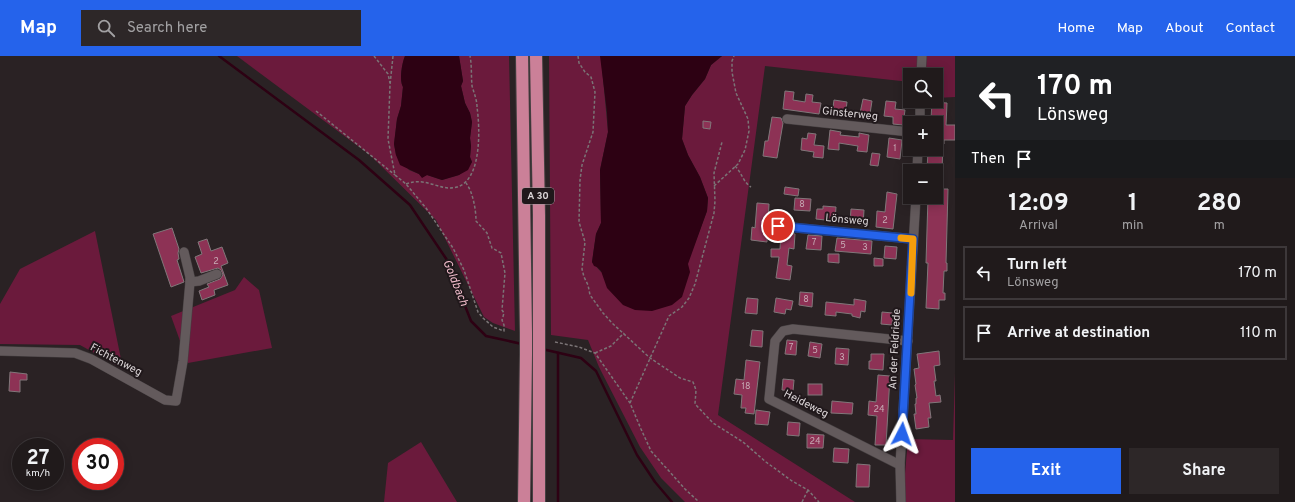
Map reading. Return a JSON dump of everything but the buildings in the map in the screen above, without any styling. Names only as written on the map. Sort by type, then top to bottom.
[{"type":"highway","name":"A 30","points":[[522,56],[526,333],[524,502]]},
{"type":"highway","name":"A 30","points":[[536,56],[539,215],[539,502]]},
{"type":"street","points":[[921,68],[922,56]]},
{"type":"street","name":"Ginsterweg","points":[[787,120],[903,131]]},
{"type":"street","name":"An der Feldriede","points":[[901,502],[900,465],[916,204]]},
{"type":"street","name":"Lönsweg","points":[[778,226],[913,239]]},
{"type":"street","points":[[184,252],[190,282],[199,281],[217,274]]},
{"type":"street","name":"Fichtenweg","points":[[0,351],[75,353],[91,359],[165,400],[176,401],[183,361],[190,282]]},
{"type":"street","name":"Heideweg","points":[[900,465],[769,398],[775,341],[783,331],[793,329],[908,341]]},
{"type":"path","points":[[374,56],[388,74],[390,85]]},
{"type":"path","points":[[393,56],[390,85],[388,139],[395,175]]},
{"type":"path","points":[[406,184],[418,181],[449,189],[466,183],[472,173],[478,149],[477,107],[472,86],[470,56]]},
{"type":"path","points":[[578,56],[579,63],[585,72],[591,77],[595,92],[592,132],[582,165],[580,180],[580,222],[585,242],[582,268],[584,278],[588,284],[590,295],[602,313],[650,358],[680,378],[693,382],[696,390],[695,404],[713,423],[743,442],[766,462],[792,481],[808,490],[819,502]]},
{"type":"path","points":[[714,186],[735,166],[745,150],[749,131],[748,119],[736,93],[732,72],[732,61],[734,56]]},
{"type":"path","points":[[316,111],[406,184],[426,208],[453,248],[464,270],[478,312],[493,327],[504,331],[502,320],[504,313],[502,310],[505,273],[501,253],[492,248],[487,233],[476,221],[476,212],[470,188],[466,183]]},
{"type":"path","points":[[630,403],[669,316],[682,307],[689,298],[695,284],[714,213],[714,173],[722,142]]},
{"type":"path","points":[[735,166],[742,174],[746,184],[751,187]]},
{"type":"path","points":[[595,353],[611,346],[624,334]]},
{"type":"path","points":[[555,342],[579,347],[595,353],[630,403],[640,430],[651,451],[685,489],[699,502]]},
{"type":"path","points":[[802,502],[808,490]]},
{"type":"shaded area","points":[[237,56],[405,56],[401,72],[403,87],[401,106],[397,119],[394,144],[396,155],[409,170],[419,174],[422,177],[427,175],[442,180],[459,175],[472,162],[470,157],[470,138],[472,122],[461,86],[463,81],[459,56],[509,56],[515,331],[493,323],[484,317],[436,220],[370,155]]},
{"type":"shaded area","points":[[405,56],[459,56],[463,81],[461,86],[472,122],[470,157],[472,162],[468,170],[459,175],[442,180],[427,175],[422,178],[419,174],[400,165],[394,144],[397,119],[401,106],[403,87],[401,72]]},
{"type":"shaded area","points":[[549,56],[601,57],[608,132],[600,170],[601,223],[596,234],[592,262],[601,272],[687,264],[707,211],[708,198],[682,139],[685,106],[705,79],[711,65],[722,56],[955,56],[955,97],[943,98],[943,68],[903,68],[903,81],[765,66],[718,415],[855,502],[685,502],[661,478],[640,447],[599,367],[588,340],[551,335]]},
{"type":"shaded area","points":[[600,56],[722,56],[711,65],[705,79],[685,106],[682,139],[708,198],[707,211],[688,264],[690,272],[682,297],[672,305],[652,311],[635,310],[623,305],[607,288],[601,271],[594,266],[592,262],[596,234],[601,223],[600,170],[608,132]]},
{"type":"shaded area","points":[[95,231],[123,369],[80,345],[0,344],[0,304],[20,269]]},
{"type":"shaded area","points":[[244,277],[259,290],[272,348],[188,363],[171,316],[235,290]]},
{"type":"shaded area","points":[[955,373],[955,502],[904,502],[908,439],[953,440]]},
{"type":"shaded area","points":[[421,442],[457,502],[384,502],[388,463]]},
{"type":"waterway","name":"Goldbach","points":[[219,56],[359,160],[410,205],[447,260],[471,321],[486,336],[522,344]]},
{"type":"waterway","name":"Goldbach","points":[[542,349],[581,358],[596,371],[637,455],[655,482],[672,502]]},
{"type":"waterway","points":[[558,353],[558,502]]},
{"type":"slow traffic","points":[[901,238],[913,239],[911,293]]},
{"type":"route","points":[[778,226],[913,239],[902,434]]}]
